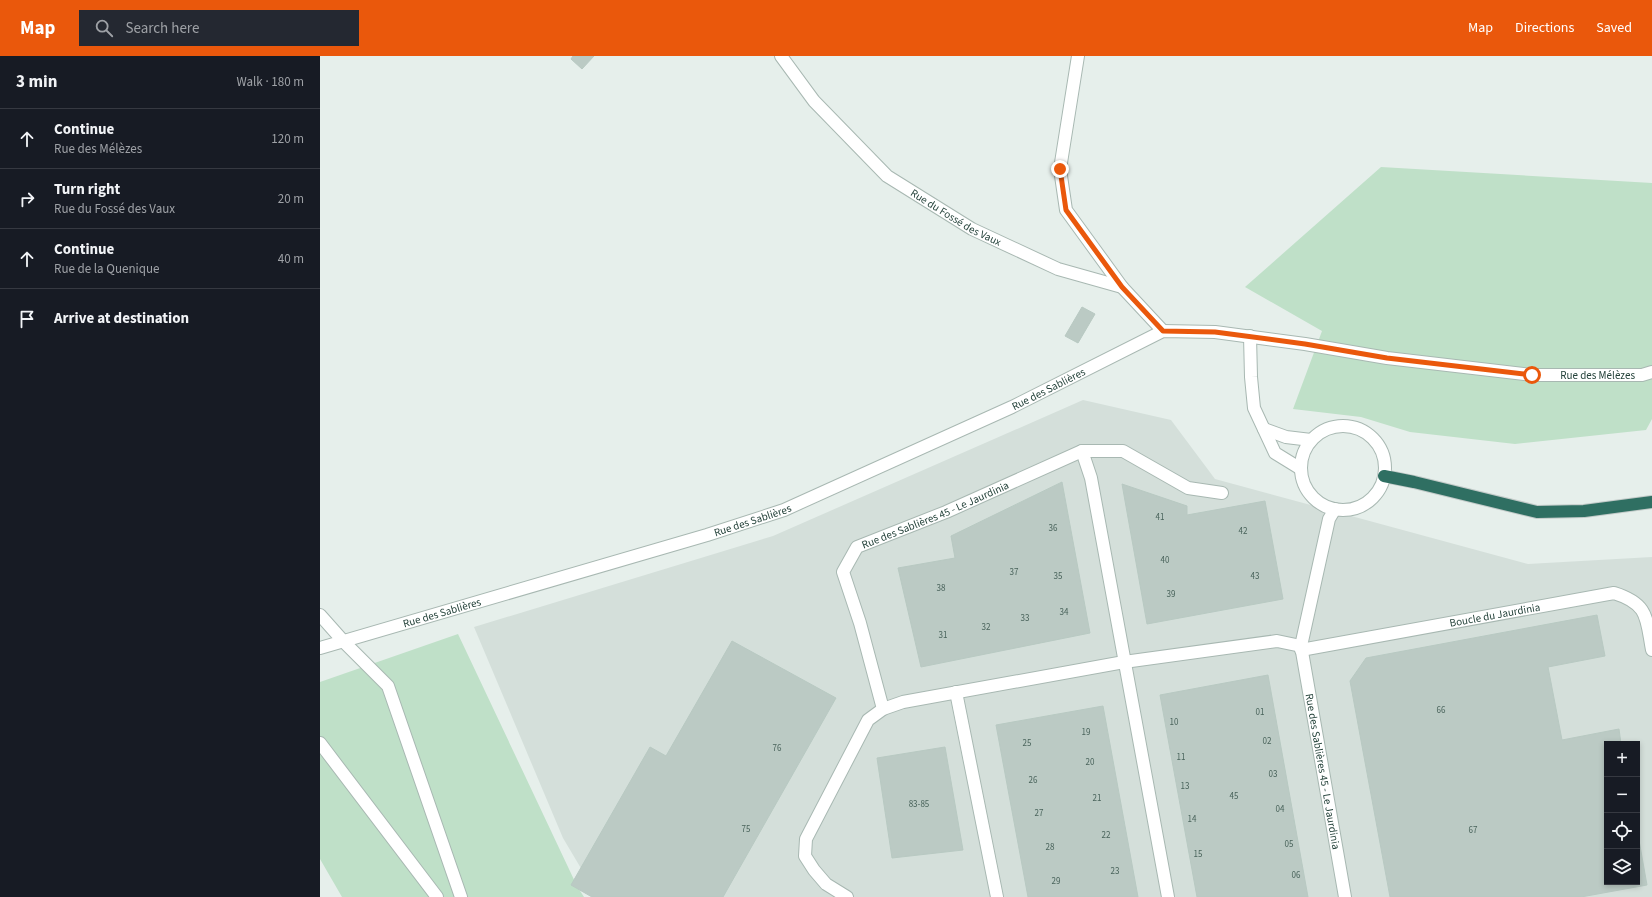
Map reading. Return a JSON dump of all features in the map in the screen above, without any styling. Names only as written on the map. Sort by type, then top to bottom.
[{"type":"highway","points":[[1384,476],[1537,512],[1584,512],[1650,503]]},
{"type":"street","name":"Rue du Fossé des Vaux","points":[[780,56],[814,101],[887,176],[972,229],[1058,269],[1122,287]]},
{"type":"street","points":[[1078,56],[1060,169],[1066,210],[1122,287],[1163,331]]},
{"type":"street","name":"Rue des Mélèzes","points":[[1163,331],[1215,332],[1250,336],[1387,358],[1532,375],[1642,375],[1652,372]]},
{"type":"street","name":"Rue des Sablières","points":[[320,648],[707,535],[784,510],[1012,407],[1163,331]]},
{"type":"street","points":[[1250,336],[1251,377],[1254,408],[1275,453],[1300,469]]},
{"type":"street","points":[[1335,426],[1348,426],[1362,430],[1373,438],[1380,449],[1384,463],[1384,476],[1379,488],[1371,499],[1360,506],[1348,510],[1335,509],[1318,502],[1306,487],[1300,469],[1303,453],[1311,440],[1322,431],[1335,426]]},
{"type":"street","points":[[1264,429],[1286,437],[1311,440]]},
{"type":"street","points":[[1082,451],[1091,478],[1168,897]]},
{"type":"street","name":"Rue des Sablières 45 - Le Jaurdinia","points":[[883,709],[860,623],[844,572],[857,547],[946,512],[1082,451],[1123,452],[1188,488],[1222,493]]},
{"type":"street","name":"Rue des Sablières 45 - Le Jaurdinia","points":[[1335,509],[1329,519],[1301,648],[1345,897]]},
{"type":"street","name":"Boucle du Jaurdinia","points":[[1301,648],[1614,593],[1626,597],[1643,611],[1652,650]]},
{"type":"street","points":[[320,615],[344,642],[388,686],[461,897]]},
{"type":"street","points":[[847,897],[826,884],[814,870],[805,856],[806,839],[868,720],[883,709],[903,702],[1124,662],[1277,641],[1301,648]]},
{"type":"street","points":[[956,692],[997,897]]},
{"type":"street","points":[[320,743],[437,897]]},
{"type":"shaded area","points":[[1083,400],[1171,420],[1215,479],[1528,564],[1652,557],[1652,897],[598,897],[563,838],[474,627],[773,536]]},
{"type":"green space","points":[[1381,167],[1652,183],[1652,419],[1646,430],[1515,444],[1410,432],[1361,417],[1293,409],[1322,331],[1245,287]]},
{"type":"green space","points":[[458,634],[577,886],[584,897],[342,897],[320,859],[320,682]]},
{"type":"building","points":[[573,56],[594,56],[582,69],[571,59]]},
{"type":"building","points":[[1082,307],[1095,314],[1078,343],[1065,336]]},
{"type":"building","points":[[1062,482],[1090,633],[921,667],[898,568],[955,558],[951,536]]},
{"type":"building","points":[[1122,484],[1187,506],[1187,515],[1265,501],[1283,599],[1147,624]]},
{"type":"building","points":[[1597,615],[1605,656],[1548,667],[1562,740],[1619,729],[1621,741],[1604,741],[1604,885],[1640,885],[1640,846],[1647,885],[1581,897],[1390,897],[1350,681],[1366,658]]},
{"type":"building","points":[[732,641],[836,698],[723,897],[592,897],[571,885],[650,747],[666,756]]},
{"type":"building","points":[[1268,675],[1308,897],[1197,897],[1160,695]]},
{"type":"building","points":[[1103,706],[1138,897],[1028,897],[996,725]]},
{"type":"building","points":[[945,747],[963,850],[892,858],[877,758]]},
{"type":"route","points":[[1060,169],[1066,210],[1122,287],[1163,331],[1215,332],[1305,344],[1387,358],[1532,375]]}]
